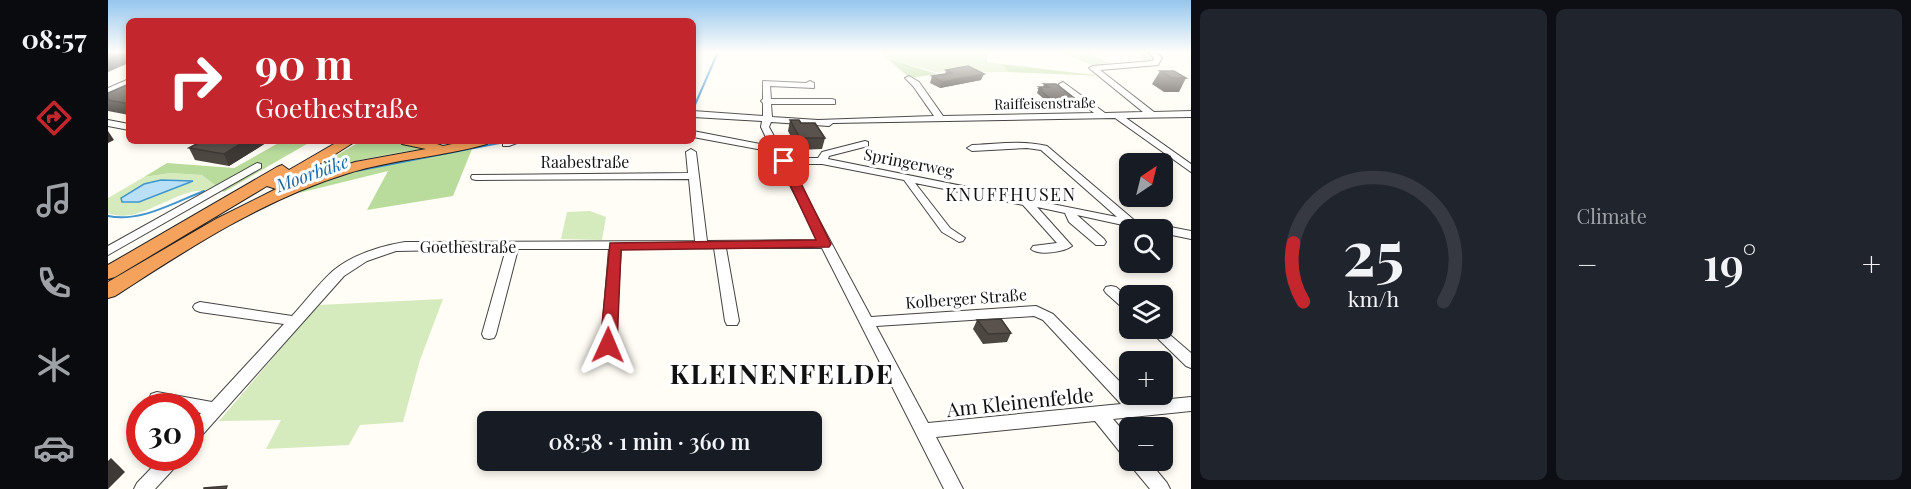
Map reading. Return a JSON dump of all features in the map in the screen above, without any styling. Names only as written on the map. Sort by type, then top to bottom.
[{"type":"highway","points":[[108,273],[329,144]]},
{"type":"highway","points":[[108,285],[344,144]]},
{"type":"highway","points":[[418,144],[428,147],[464,146]]},
{"type":"highway","points":[[108,291],[229,218],[298,185],[370,163],[471,144]]},
{"type":"street","points":[[1102,75],[1152,115]]},
{"type":"street","points":[[909,78],[940,118]]},
{"type":"street","points":[[108,81],[126,82]]},
{"type":"street","points":[[108,91],[126,83]]},
{"type":"street","points":[[810,83],[811,86],[766,83],[765,101],[768,120],[765,127],[824,244],[954,489]]},
{"type":"street","points":[[1063,84],[1103,116]]},
{"type":"street","points":[[765,101],[832,102]]},
{"type":"street","name":"Raiffeisenstraße","points":[[696,114],[834,123],[940,118],[1191,114]]},
{"type":"street","points":[[1116,115],[1191,169]]},
{"type":"street","points":[[108,123],[126,126]]},
{"type":"street","points":[[696,134],[776,145]]},
{"type":"street","points":[[822,161],[825,154],[865,144]]},
{"type":"street","points":[[972,148],[1027,145],[1044,148],[1126,219]]},
{"type":"street","points":[[691,152],[702,246]]},
{"type":"street","name":"Springerweg","points":[[784,161],[822,161],[1119,221]]},
{"type":"street","points":[[108,251],[257,166]]},
{"type":"street","name":"Raabestraße","points":[[476,177],[693,176]]},
{"type":"street","points":[[909,179],[946,230],[959,238]]},
{"type":"street","points":[[1028,203],[1066,246],[1037,249]]},
{"type":"street","points":[[1070,212],[1073,220],[1090,231],[1100,242]]},
{"type":"street","name":"Springerweg","points":[[1173,232],[1191,235]]},
{"type":"street","name":"Goethestraße","points":[[204,422],[339,273],[364,257],[378,252],[405,246],[824,244]]},
{"type":"street","points":[[608,345],[615,246]]},
{"type":"street","points":[[720,246],[732,321]]},
{"type":"street","points":[[489,334],[513,247]]},
{"type":"street","points":[[1111,290],[1119,297]]},
{"type":"street","points":[[200,307],[294,321]]},
{"type":"street","name":"Kolberger Straße","points":[[866,322],[1036,312],[1048,317],[1136,409]]},
{"type":"street","points":[[1166,339],[1191,362]]},
{"type":"street","name":"Am Kleinenfelde","points":[[924,431],[1191,404]]},
{"type":"street","points":[[204,407],[216,409]]},
{"type":"street","points":[[1099,414],[1119,439]]},
{"type":"street","points":[[143,489],[159,471]]},
{"type":"street","points":[[1146,471],[1161,489]]},
{"type":"green space","points":[[906,75],[931,75],[910,78]]},
{"type":"green space","points":[[277,144],[307,144],[224,192],[202,175],[170,173],[144,177],[167,163],[234,168]]},
{"type":"green space","points":[[356,144],[408,144],[422,149],[362,160],[303,175]]},
{"type":"green space","points":[[472,149],[453,196],[367,210],[388,171],[299,193],[335,176],[358,170]]},
{"type":"green space","points":[[170,173],[202,175],[218,187],[209,192],[186,193],[133,214],[120,216],[108,213],[108,198],[144,177]]},
{"type":"green space","points":[[590,211],[606,217],[602,240],[561,239],[567,212]]},
{"type":"green space","points":[[443,299],[420,360],[403,422],[360,425],[349,445],[266,449],[281,420],[219,421],[318,305]]},
{"type":"water","points":[[161,180],[193,181],[139,202],[122,202],[121,198],[144,184]]},
{"type":"building","points":[[940,75],[980,75],[942,82],[932,76]]},
{"type":"building","points":[[1167,75],[1181,75],[1186,78],[1172,78]]},
{"type":"building","points":[[1044,84],[1056,84],[1079,102],[1054,102],[1039,89],[1042,89],[1039,87],[1049,87]]},
{"type":"building","points":[[126,85],[126,103],[108,100],[108,93]]},
{"type":"building","points":[[790,120],[815,123],[825,138],[800,138]]},
{"type":"building","points":[[196,144],[240,144],[224,154],[189,148]]},
{"type":"building","points":[[1001,319],[1011,333],[988,334],[977,320]]},
{"type":"building","points":[[227,486],[226,489],[204,489],[204,488]]},
{"type":"waterway","points":[[696,102],[708,75]]},
{"type":"waterway","name":"Moorbäke","points":[[356,171],[495,144]]},
{"type":"waterway","points":[[108,216],[132,217],[145,214],[204,191]]},
{"type":"district","name":"KNUFFHUSEN","points":[[1011,194]]},
{"type":"district","name":"KLEINENFELDE","points":[[782,373]]},
{"type":"route","points":[[608,345],[615,246],[824,244],[784,161]]}]
